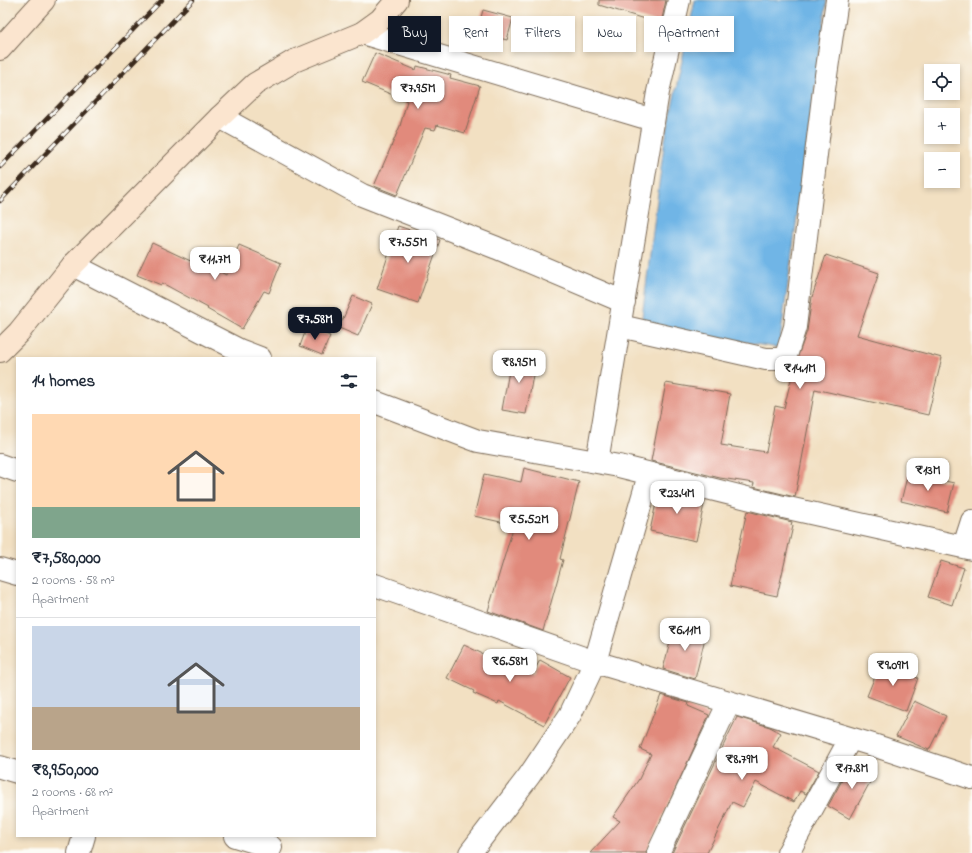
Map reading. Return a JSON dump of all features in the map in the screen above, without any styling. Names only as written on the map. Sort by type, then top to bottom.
[{"type":"street","points":[[0,49],[44,0]]},
{"type":"street","points":[[0,351],[19,332],[74,265],[220,117],[255,84],[294,61],[362,34],[380,20],[397,0]]},
{"type":"street","points":[[597,462],[653,120],[679,0]]},
{"type":"street","points":[[620,326],[766,359],[785,359],[795,327],[824,89],[837,0]]},
{"type":"street","points":[[362,34],[653,120]]},
{"type":"street","points":[[220,117],[362,195],[497,248],[624,302]]},
{"type":"street","points":[[74,265],[239,350],[257,357]]},
{"type":"street","points":[[376,402],[478,441],[619,466],[649,475],[778,506],[968,547],[972,521]]},
{"type":"street","points":[[0,465],[16,471]]},
{"type":"street","points":[[470,853],[529,776],[570,715],[595,662],[649,475]]},
{"type":"street","points":[[0,569],[16,574]]},
{"type":"street","points":[[376,585],[595,662],[850,739],[972,778]]},
{"type":"street","points":[[658,853],[729,702]]},
{"type":"street","points":[[788,853],[850,739]]},
{"type":"street","points":[[0,767],[16,772]]},
{"type":"street","points":[[79,853],[84,837]]},
{"type":"street","points":[[238,837],[272,847]]},
{"type":"water","points":[[695,0],[827,0],[779,348],[641,325],[664,145],[684,52],[734,52],[734,16],[692,16]]},
{"type":"building","points":[[599,0],[666,0],[663,16],[644,16],[644,19],[599,5]]},
{"type":"building","points":[[483,10],[511,17],[511,25],[507,40],[503,39],[503,16],[481,16]]},
{"type":"building","points":[[375,53],[416,70],[417,66],[451,75],[450,78],[480,86],[465,133],[437,125],[435,130],[425,128],[397,195],[374,186],[400,126],[407,101],[362,82]]},
{"type":"building","points":[[398,226],[440,240],[418,303],[377,289]]},
{"type":"building","points":[[152,243],[197,264],[199,260],[226,275],[239,245],[281,263],[269,293],[264,291],[242,329],[207,309],[208,308],[162,283],[161,285],[137,275]]},
{"type":"building","points":[[826,255],[879,273],[857,335],[942,358],[928,415],[815,389],[795,497],[753,487],[754,483],[720,478],[651,461],[666,383],[730,394],[721,445],[766,452],[775,406],[784,408],[794,367],[807,331],[812,297]]},
{"type":"building","points":[[353,296],[372,304],[358,336],[339,328]]},
{"type":"building","points":[[307,327],[330,336],[322,355],[300,346]]},
{"type":"building","points":[[512,354],[536,359],[526,414],[502,410]]},
{"type":"building","points":[[524,468],[579,482],[560,559],[563,560],[543,631],[488,611],[514,525],[474,516],[484,474],[521,482]]},
{"type":"building","points":[[908,473],[954,483],[947,512],[901,501]]},
{"type":"building","points":[[659,489],[705,500],[696,541],[650,531]]},
{"type":"building","points":[[747,511],[792,522],[791,525],[793,526],[777,596],[730,586]]},
{"type":"building","points":[[941,561],[964,568],[952,605],[928,597]]},
{"type":"building","points":[[674,627],[706,634],[695,679],[663,669]]},
{"type":"building","points":[[464,645],[502,663],[503,661],[533,673],[540,660],[570,677],[544,725],[499,701],[498,704],[473,693],[474,691],[447,678]]},
{"type":"building","points":[[880,664],[918,678],[906,711],[867,696]]},
{"type":"building","points":[[661,695],[689,703],[688,706],[709,715],[646,853],[590,853],[620,821],[613,817],[639,779],[651,754],[640,749]]},
{"type":"building","points":[[914,701],[946,716],[929,750],[896,736]]},
{"type":"building","points":[[737,717],[770,727],[781,733],[773,747],[819,771],[806,794],[800,791],[794,802],[756,782],[743,807],[732,802],[707,853],[672,853]]},
{"type":"building","points":[[853,760],[875,773],[850,819],[828,806]]},
{"type":"railway","points":[[0,167],[162,0]]},
{"type":"railway","points":[[0,201],[193,0]]}]
